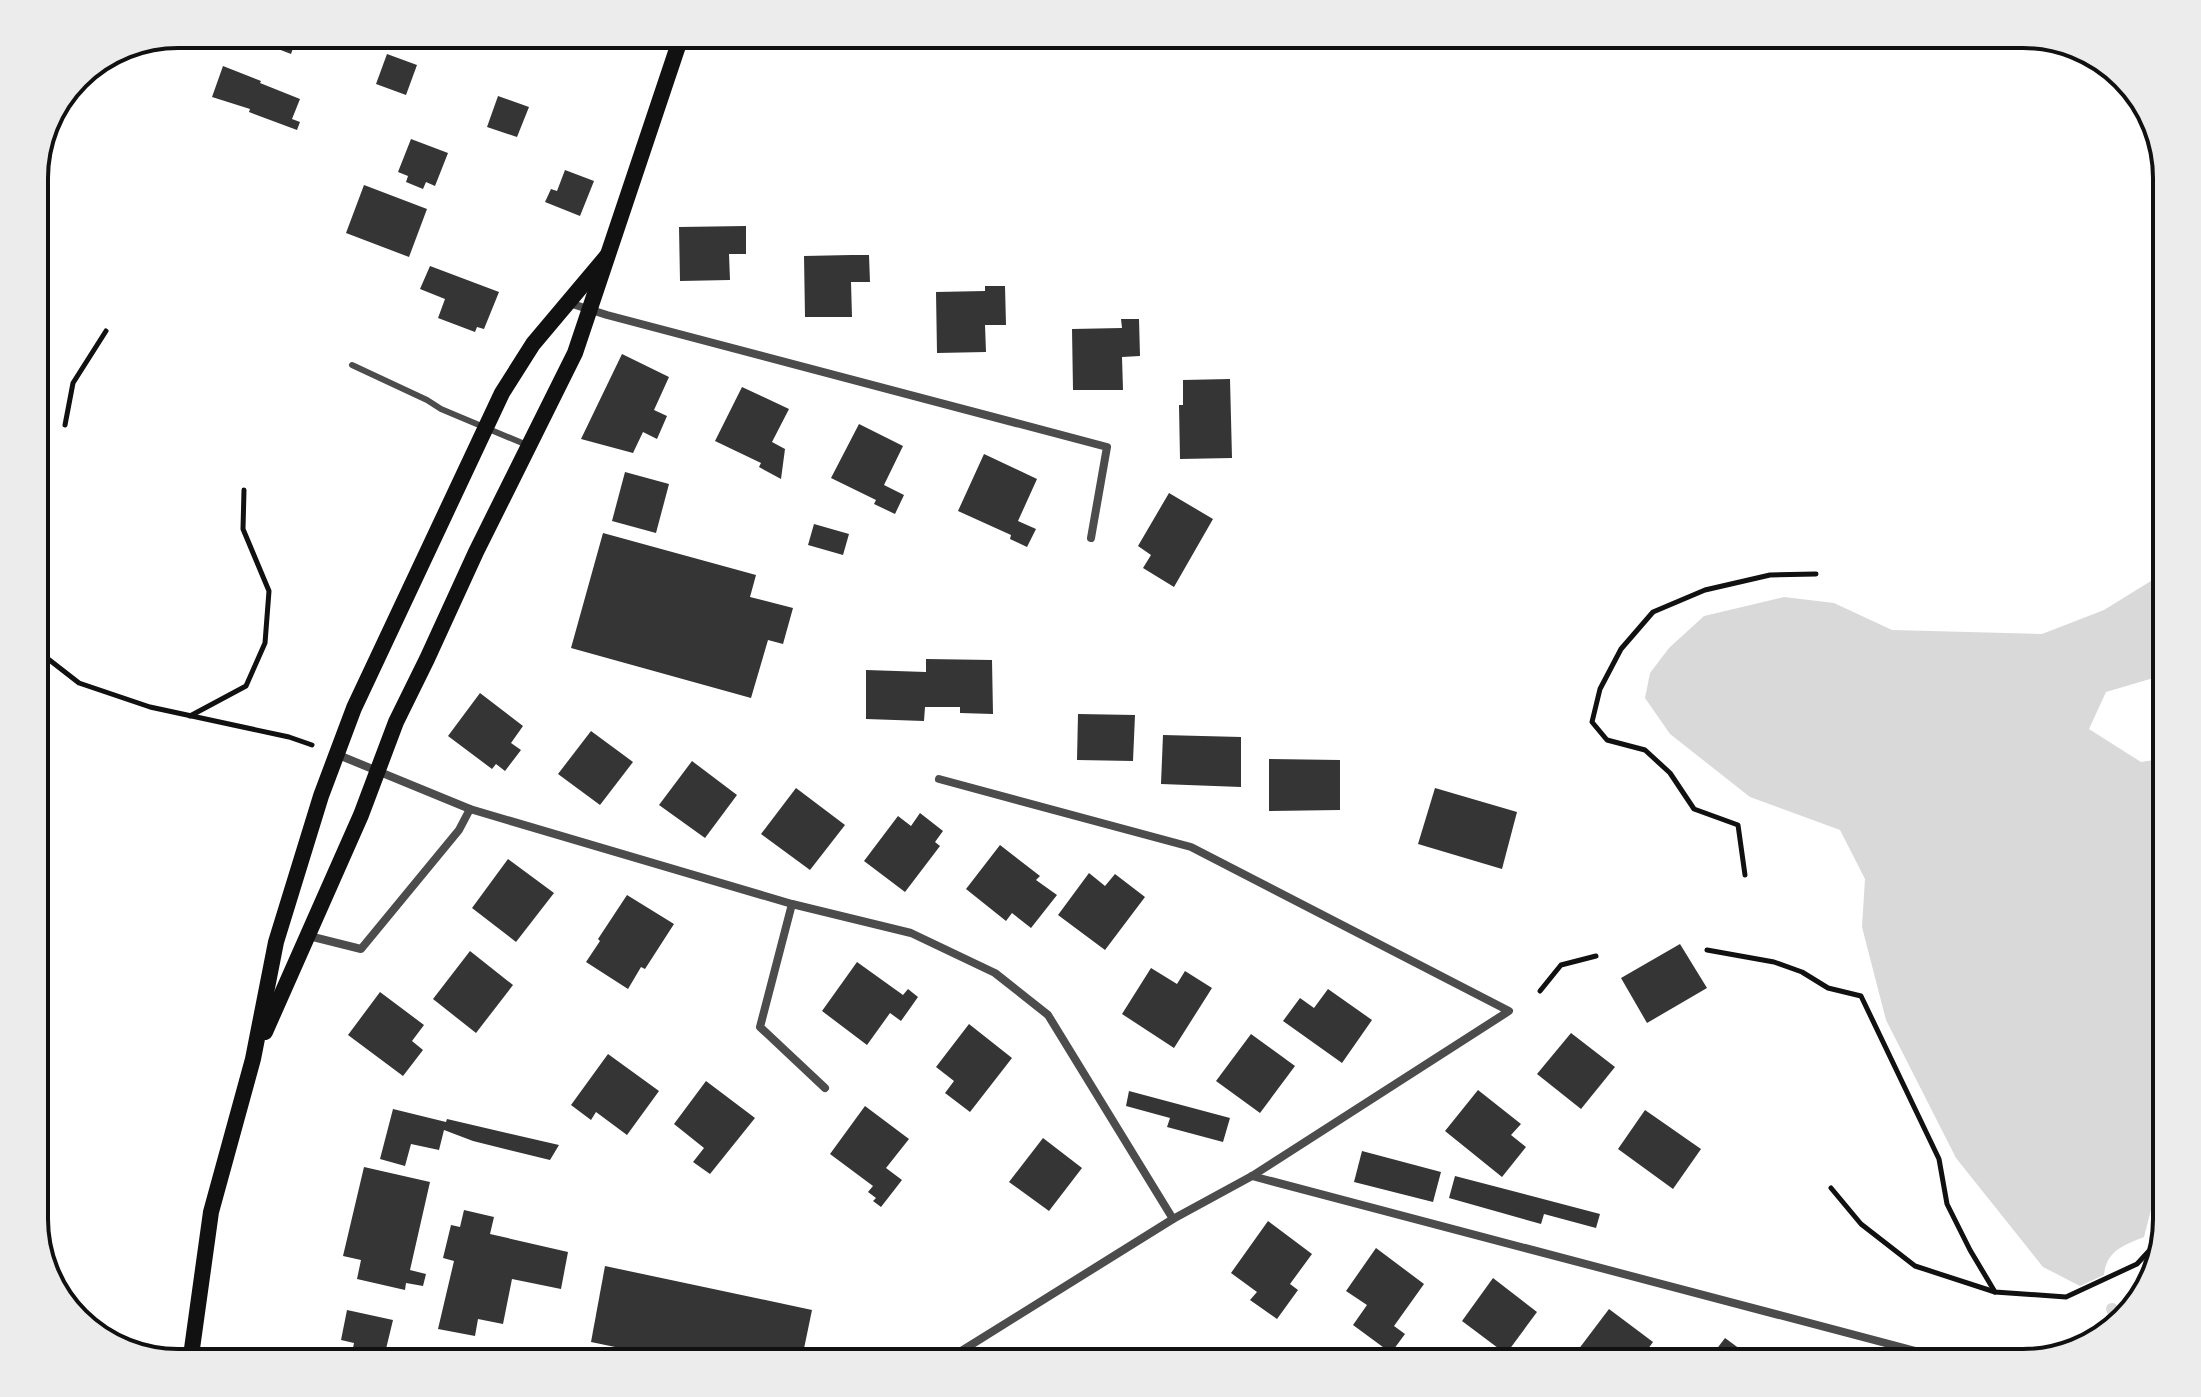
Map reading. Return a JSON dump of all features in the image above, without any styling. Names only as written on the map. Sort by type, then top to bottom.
[{"type":"main road","points":[[253,1059],[361,815],[396,722],[575,353],[678,48]]},
{"type":"main road","points":[[192,1349],[211,1212],[253,1059],[276,942],[336,754],[354,708],[502,393],[520,362],[607,256]]},
{"type":"street","points":[[568,302],[1107,447],[1091,538]]},
{"type":"street","points":[[336,754],[470,809],[792,904],[911,933],[995,973],[1048,1015],[1173,1219]]},
{"type":"street","points":[[939,779],[1191,847],[1509,1011],[1252,1176],[1173,1219],[964,1349]]},
{"type":"street","points":[[308,935],[361,949],[459,830],[470,809]]},
{"type":"street","points":[[792,904],[760,1027],[825,1088]]},
{"type":"street","points":[[1252,1176],[1908,1349]]},
{"type":"lane","points":[[352,365],[441,409],[530,446]]},
{"type":"path","points":[[65,425],[73,383],[106,331]]},
{"type":"path","points":[[189,716],[246,686],[265,643],[269,591],[243,529],[244,490]]},
{"type":"path","points":[[1745,875],[1738,825],[1694,809],[1670,773],[1645,750],[1607,740],[1592,722],[1600,689],[1621,649],[1653,612],[1705,590],[1770,575],[1816,574]]},
{"type":"path","points":[[48,659],[79,683],[150,707],[289,737],[336,754]]},
{"type":"path","points":[[1707,950],[1774,962],[1802,972],[1828,988],[1861,996],[1939,1159],[1947,1204],[1995,1292]]},
{"type":"path","points":[[1540,991],[1561,965],[1596,956]]},
{"type":"path","points":[[1831,1188],[1861,1224],[1915,1266],[1995,1292],[2066,1297],[2137,1264],[2148,1252]]},
{"type":"shaded area","points":[[2153,580],[2153,678],[2106,692],[2089,729],[2141,762],[2153,760],[2153,1202],[2144,1237],[2117,1250],[2108,1260],[2104,1275],[2080,1286],[2043,1267],[1956,1158],[1886,1020],[1862,927],[1865,879],[1840,830],[1750,797],[1670,734],[1645,698],[1650,673],[1669,648],[1704,616],[1784,597],[1834,603],[1892,630],[2042,634],[2104,610]]},
{"type":"building","points":[[276,48],[293,48],[291,54]]},
{"type":"building","points":[[387,54],[417,65],[406,95],[376,84]]},
{"type":"building","points":[[223,66],[300,99],[292,119],[300,122],[297,130],[249,112],[250,109],[212,97]]},
{"type":"building","points":[[498,96],[529,107],[517,137],[487,127]]},
{"type":"building","points":[[411,139],[448,153],[435,186],[426,182],[423,189],[406,182],[408,176],[398,172]]},
{"type":"building","points":[[565,170],[594,181],[580,216],[545,202],[551,189],[557,191]]},
{"type":"building","points":[[364,185],[427,209],[409,257],[346,233]]},
{"type":"building","points":[[746,226],[746,254],[729,254],[730,280],[680,281],[679,227]]},
{"type":"building","points":[[869,255],[870,282],[851,282],[852,317],[805,317],[804,256]]},
{"type":"building","points":[[430,266],[499,292],[484,329],[477,327],[475,332],[438,318],[445,299],[420,289]]},
{"type":"building","points":[[985,286],[1005,286],[1006,325],[985,325],[986,352],[937,353],[936,292],[985,291]]},
{"type":"building","points":[[1121,319],[1139,319],[1140,356],[1122,357],[1123,390],[1073,390],[1072,329],[1122,328]]},
{"type":"building","points":[[622,354],[669,377],[654,410],[667,416],[657,439],[643,432],[633,453],[581,439]]},
{"type":"building","points":[[1230,379],[1232,458],[1180,459],[1179,405],[1183,405],[1183,380]]},
{"type":"building","points":[[742,387],[789,409],[772,442],[785,449],[781,479],[759,467],[761,463],[715,441]]},
{"type":"building","points":[[859,424],[903,446],[884,485],[904,495],[895,514],[874,504],[876,500],[831,478]]},
{"type":"building","points":[[984,454],[1037,479],[1018,521],[1036,529],[1027,547],[1010,539],[1011,535],[958,511]]},
{"type":"building","points":[[625,472],[669,484],[656,533],[612,521]]},
{"type":"building","points":[[1169,493],[1213,519],[1174,587],[1143,568],[1151,555],[1138,546]]},
{"type":"building","points":[[814,524],[849,534],[843,555],[808,545]]},
{"type":"building","points":[[603,533],[756,575],[750,597],[793,608],[783,644],[768,640],[751,698],[571,648]]},
{"type":"building","points":[[926,659],[992,660],[993,714],[960,713],[960,707],[925,707],[924,721],[866,719],[866,670],[926,672]]},
{"type":"building","points":[[480,693],[523,726],[511,743],[521,750],[505,771],[496,764],[492,769],[448,736]]},
{"type":"building","points":[[1078,714],[1135,715],[1133,761],[1077,760]]},
{"type":"building","points":[[591,731],[633,762],[600,805],[558,774]]},
{"type":"building","points":[[1163,735],[1241,737],[1241,787],[1161,784]]},
{"type":"building","points":[[1269,759],[1340,760],[1340,810],[1269,811]]},
{"type":"building","points":[[692,761],[737,795],[705,838],[659,805]]},
{"type":"building","points":[[796,788],[845,825],[810,870],[761,834]]},
{"type":"building","points":[[1435,788],[1517,812],[1502,869],[1418,844]]},
{"type":"building","points":[[920,813],[943,831],[935,842],[940,846],[905,892],[864,861],[898,816],[911,826]]},
{"type":"building","points":[[1000,845],[1040,876],[1036,880],[1057,895],[1031,928],[1012,913],[1006,921],[966,889]]},
{"type":"building","points":[[508,859],[554,893],[516,942],[472,908]]},
{"type":"building","points":[[1089,873],[1105,886],[1115,874],[1145,897],[1105,950],[1058,915]]},
{"type":"building","points":[[627,895],[674,924],[628,989],[586,962]]},
{"type":"building","points":[[1680,944],[1707,988],[1647,1023],[1621,978]]},
{"type":"building","points":[[470,951],[513,985],[476,1033],[433,999]]},
{"type":"building","points":[[857,962],[903,995],[908,989],[918,997],[901,1021],[890,1013],[867,1045],[822,1011]]},
{"type":"building","points":[[1151,968],[1177,984],[1185,971],[1212,988],[1174,1048],[1122,1014]]},
{"type":"building","points":[[1328,989],[1372,1020],[1342,1063],[1283,1021],[1300,998],[1314,1008]]},
{"type":"building","points":[[380,992],[424,1025],[412,1041],[423,1050],[403,1076],[348,1035]]},
{"type":"building","points":[[969,1024],[1012,1058],[970,1112],[945,1093],[954,1081],[936,1067]]},
{"type":"building","points":[[1571,1033],[1615,1067],[1581,1109],[1537,1074]]},
{"type":"building","points":[[1251,1034],[1295,1066],[1260,1113],[1216,1081]]},
{"type":"building","points":[[608,1054],[659,1091],[627,1135],[596,1112],[591,1120],[571,1105]]},
{"type":"building","points":[[706,1081],[755,1118],[710,1174],[693,1162],[704,1148],[674,1124]]},
{"type":"building","points":[[1478,1090],[1521,1124],[1511,1135],[1526,1147],[1502,1177],[1445,1131]]},
{"type":"building","points":[[1129,1091],[1230,1118],[1223,1142],[1167,1127],[1170,1118],[1126,1106]]},
{"type":"building","points":[[865,1106],[909,1139],[886,1168],[902,1180],[881,1207],[868,1192],[873,1186],[830,1154]]},
{"type":"building","points":[[393,1109],[559,1145],[550,1160],[473,1141],[444,1130],[439,1150],[411,1144],[405,1166],[380,1159]]},
{"type":"building","points":[[1645,1110],[1701,1149],[1673,1189],[1618,1149]]},
{"type":"building","points":[[1043,1138],[1082,1168],[1049,1211],[1009,1182]]},
{"type":"building","points":[[1362,1151],[1441,1172],[1433,1202],[1354,1182]]},
{"type":"building","points":[[364,1167],[430,1182],[410,1270],[426,1274],[423,1286],[406,1283],[405,1290],[357,1279],[361,1260],[343,1256]]},
{"type":"building","points":[[1455,1176],[1600,1214],[1596,1228],[1544,1214],[1541,1224],[1449,1198]]},
{"type":"building","points":[[464,1210],[494,1217],[490,1234],[568,1252],[561,1289],[512,1279],[503,1324],[478,1319],[475,1336],[438,1329],[454,1261],[443,1258],[451,1225],[460,1227]]},
{"type":"building","points":[[1268,1221],[1312,1254],[1290,1284],[1298,1290],[1277,1319],[1250,1300],[1257,1292],[1231,1273]]},
{"type":"building","points":[[1376,1248],[1424,1284],[1394,1326],[1405,1334],[1394,1349],[1386,1349],[1353,1325],[1367,1305],[1346,1291]]},
{"type":"building","points":[[605,1266],[812,1310],[804,1349],[625,1349],[591,1342]]},
{"type":"building","points":[[1493,1278],[1537,1312],[1510,1349],[1499,1349],[1462,1321]]},
{"type":"building","points":[[1609,1309],[1653,1342],[1648,1349],[1579,1349]]},
{"type":"building","points":[[347,1310],[393,1320],[386,1349],[353,1349],[354,1343],[341,1340]]},
{"type":"building","points":[[1725,1338],[1740,1349],[1717,1349]]}]
